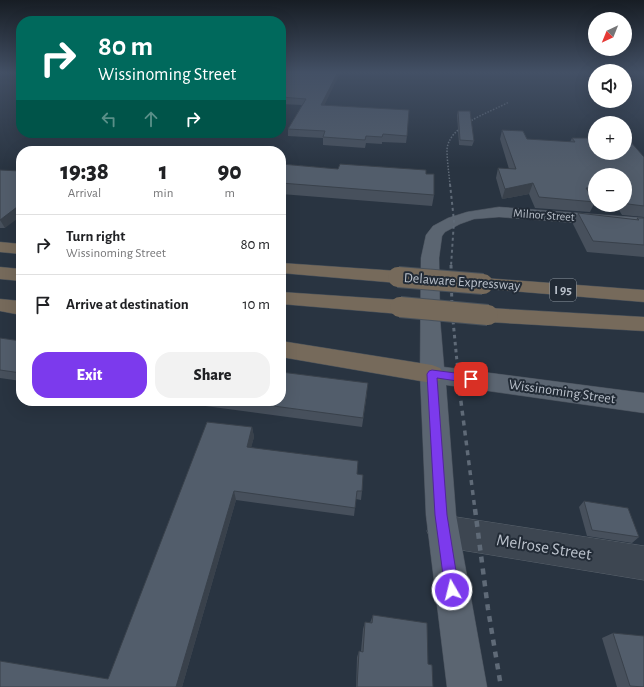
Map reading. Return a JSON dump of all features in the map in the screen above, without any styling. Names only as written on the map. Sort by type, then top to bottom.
[{"type":"highway","points":[[0,247],[16,249]]},
{"type":"highway","name":"Delaware Expressway","points":[[286,268],[644,296]]},
{"type":"highway","points":[[483,284],[644,289]]},
{"type":"highway","name":"I 95","points":[[286,298],[488,315],[644,324]]},
{"type":"highway","points":[[0,305],[16,307]]},
{"type":"highway","points":[[286,350],[432,374]]},
{"type":"main road","name":"Milnor Street","points":[[432,374],[430,258],[434,235],[439,229],[472,216],[499,212],[644,223]]},
{"type":"main road","name":"Wissinoming Street","points":[[432,374],[644,403]]},
{"type":"main road","points":[[432,374],[441,515],[467,687]]},
{"type":"street","name":"Melrose Street","points":[[443,530],[644,563]]},
{"type":"building","points":[[303,104],[409,110],[407,136],[383,134],[382,137],[366,136],[365,140],[323,137],[325,131],[288,129]]},
{"type":"building","points":[[458,111],[470,111],[474,141],[460,140]]},
{"type":"building","points":[[502,130],[523,131],[527,139],[575,142],[572,138],[588,138],[588,160],[632,160],[632,143],[644,157],[644,206],[632,204],[632,168],[588,168],[588,188],[586,188],[588,191],[588,201],[539,197],[533,183],[505,189],[498,168],[516,169]]},
{"type":"building","points":[[286,164],[338,169],[340,164],[426,170],[426,174],[434,174],[434,195],[286,183]]},
{"type":"building","points":[[0,170],[16,171],[16,208],[0,220]]},
{"type":"building","points":[[578,213],[639,220],[637,218],[644,218],[644,245],[593,241]]},
{"type":"building","points":[[0,338],[16,340],[16,372],[0,370]]},
{"type":"building","points":[[286,373],[368,383],[363,418],[273,406],[286,406]]},
{"type":"building","points":[[207,422],[252,427],[247,447],[358,461],[357,474],[363,475],[362,491],[357,491],[355,508],[234,491],[176,687],[0,687],[0,661],[108,679]]},
{"type":"building","points":[[584,501],[628,508],[639,537],[592,530]]},
{"type":"building","points":[[373,615],[427,623],[428,664],[432,665],[433,687],[357,687],[359,651],[363,652],[365,622],[372,623]]},
{"type":"building","points":[[613,633],[644,636],[644,687],[630,686]]},
{"type":"railway","points":[[450,185],[447,150],[449,141],[462,126],[505,104]]},
{"type":"railway","points":[[450,184],[454,221],[451,266]]},
{"type":"railway","points":[[451,266],[452,310],[458,372]]},
{"type":"railway","points":[[457,371],[475,510]]},
{"type":"railway","points":[[475,509],[488,609],[501,687]]},
{"type":"route","points":[[452,590],[441,515],[432,374],[471,379]]}]
